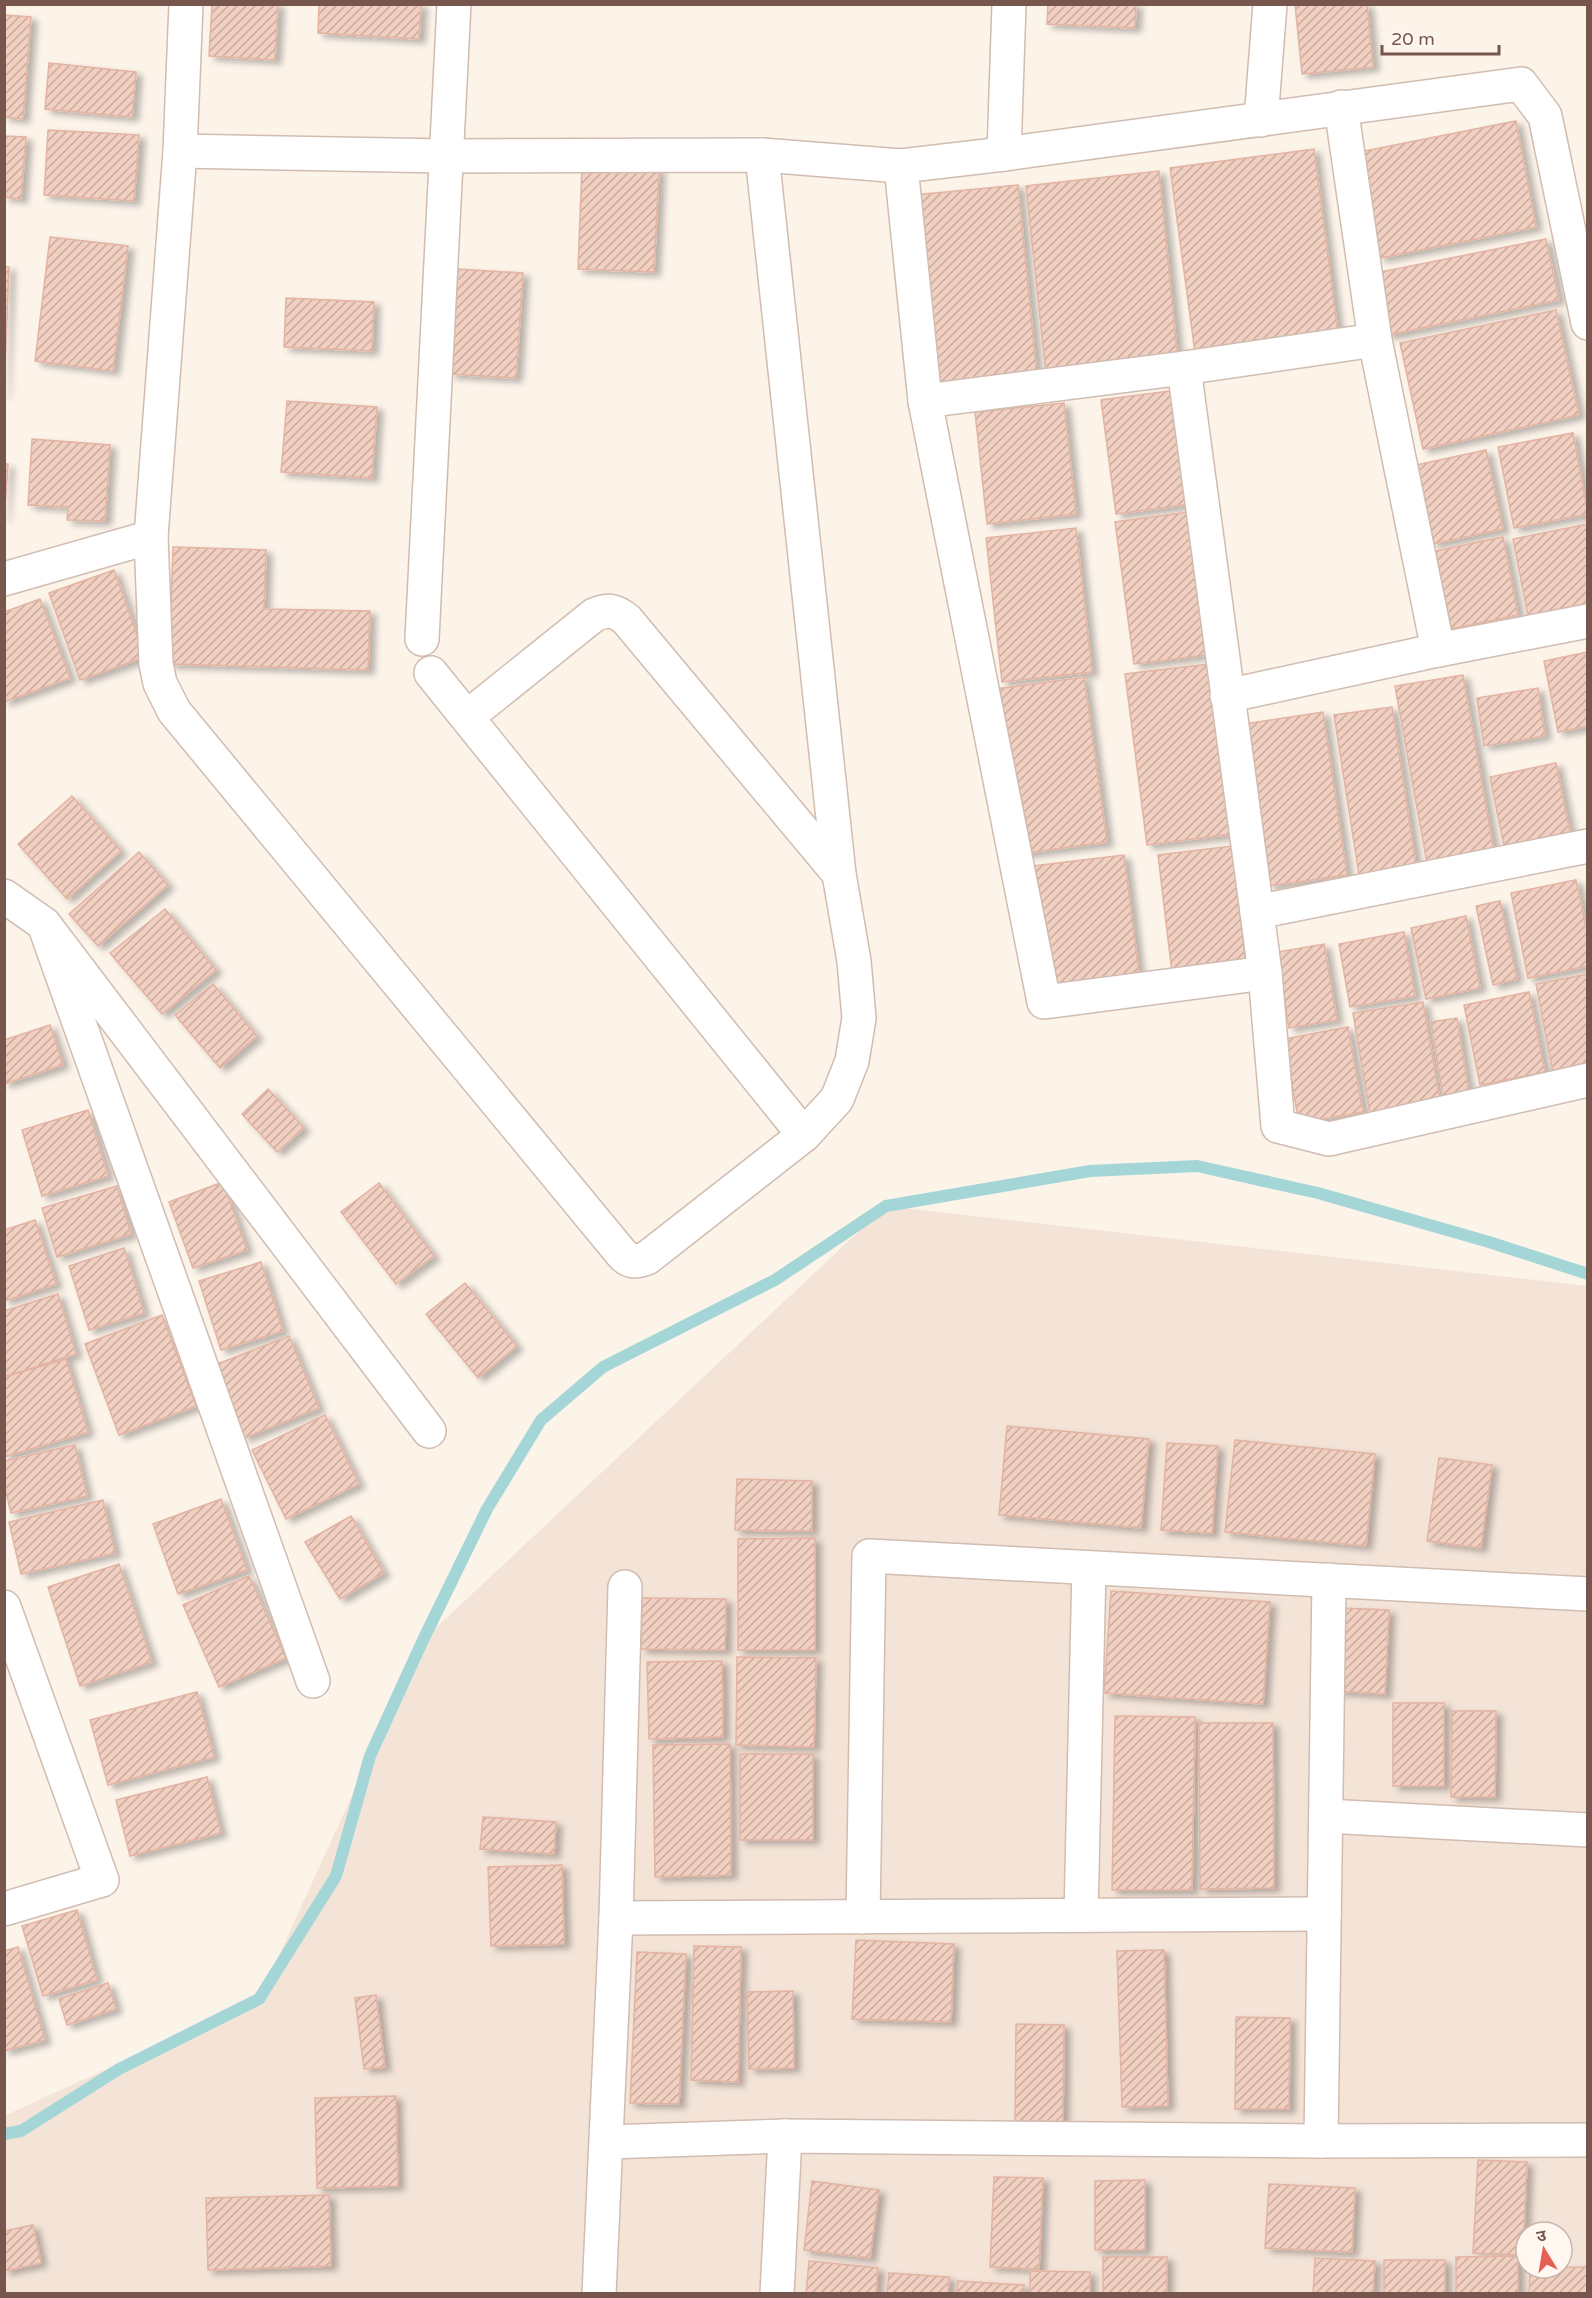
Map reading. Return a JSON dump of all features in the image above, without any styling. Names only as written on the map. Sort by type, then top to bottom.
[{"type":"street","points":[[186,4],[180,151],[151,537],[156,664],[160,683],[174,711],[628,1260],[636,1262],[647,1258],[804,1135],[837,1099],[852,1061],[859,1018],[855,962],[839,874],[762,155]]},
{"type":"street","points":[[423,639],[454,4]]},
{"type":"street","points":[[1004,154],[1009,4]]},
{"type":"street","points":[[1261,120],[1270,4]]},
{"type":"street","points":[[180,151],[446,156],[762,155],[901,166],[1521,84],[1545,116],[1587,323]]},
{"type":"street","points":[[1341,107],[1375,340],[1438,650]]},
{"type":"street","points":[[901,166],[925,401],[1044,1002],[1265,973]]},
{"type":"street","points":[[925,401],[1184,368],[1375,340]]},
{"type":"street","points":[[1184,368],[1265,973],[1278,1126],[1329,1139],[1587,1080]]},
{"type":"street","points":[[4,579],[151,537]]},
{"type":"street","points":[[466,717],[594,615],[614,610],[627,620],[839,874]]},
{"type":"street","points":[[1227,696],[1438,650],[1587,621]]},
{"type":"street","points":[[431,673],[804,1135]]},
{"type":"street","points":[[1257,912],[1587,846]]},
{"type":"street","points":[[4,896],[44,924],[429,1431]]},
{"type":"street","points":[[44,924],[313,1681]]},
{"type":"street","points":[[863,1917],[869,1556],[1587,1594]]},
{"type":"street","points":[[1081,1915],[1089,1568]]},
{"type":"street","points":[[1321,2141],[1329,1580]]},
{"type":"street","points":[[599,2294],[616,1918],[625,1587]]},
{"type":"street","points":[[4,1909],[102,1880],[5,1608]]},
{"type":"street","points":[[1326,1816],[1587,1830]]},
{"type":"street","points":[[616,1918],[1324,1914]]},
{"type":"street","points":[[607,2142],[785,2136],[1321,2141],[1587,2140]]},
{"type":"street","points":[[777,2294],[785,2136]]},
{"type":"shaded area","points":[[886,1206],[1587,1286],[1587,2293],[5,2293],[4,2116],[259,1999],[423,1640]]},
{"type":"building","points":[[212,4],[278,4],[275,60],[209,56]]},
{"type":"building","points":[[319,4],[421,4],[419,39],[318,33]]},
{"type":"building","points":[[1048,4],[1136,4],[1135,28],[1047,24]]},
{"type":"building","points":[[1295,4],[1367,4],[1373,67],[1302,74]]},
{"type":"building","points":[[4,15],[31,17],[23,119],[4,117]]},
{"type":"building","points":[[49,63],[136,72],[132,117],[45,109]]},
{"type":"building","points":[[1516,121],[1536,227],[1380,258],[1359,152]]},
{"type":"building","points":[[48,130],[139,135],[134,201],[44,195]]},
{"type":"building","points":[[4,136],[26,137],[21,199],[4,197]]},
{"type":"building","points":[[1314,149],[1339,341],[1196,360],[1170,168]]},
{"type":"building","points":[[582,166],[659,169],[654,272],[578,269]]},
{"type":"building","points":[[1159,171],[1178,361],[1046,374],[1026,186]]},
{"type":"building","points":[[1018,185],[1037,376],[934,386],[915,195]]},
{"type":"building","points":[[50,237],[128,246],[113,371],[35,361]]},
{"type":"building","points":[[1546,239],[1559,300],[1387,335],[1375,273]]},
{"type":"building","points":[[4,267],[9,267],[4,395]]},
{"type":"building","points":[[457,269],[523,273],[516,378],[450,374]]},
{"type":"building","points":[[286,298],[374,302],[372,351],[284,347]]},
{"type":"building","points":[[1556,310],[1579,415],[1423,449],[1400,343]]},
{"type":"building","points":[[1177,390],[1191,504],[1116,514],[1101,400]]},
{"type":"building","points":[[287,401],[377,407],[372,478],[281,472]]},
{"type":"building","points":[[1064,403],[1076,514],[987,524],[975,412]]},
{"type":"building","points":[[1573,433],[1588,514],[1514,528],[1498,447]]},
{"type":"building","points":[[32,439],[110,445],[105,521],[67,520],[68,507],[28,505]]},
{"type":"building","points":[[1486,450],[1503,529],[1432,544],[1416,465]]},
{"type":"building","points":[[4,464],[8,464],[4,520]]},
{"type":"building","points":[[1195,511],[1214,654],[1134,664],[1115,522]]},
{"type":"building","points":[[1588,524],[1588,609],[1529,621],[1513,539]]},
{"type":"building","points":[[1076,528],[1092,672],[1002,682],[986,538]]},
{"type":"building","points":[[1503,537],[1518,615],[1451,629],[1435,551]]},
{"type":"building","points":[[173,547],[266,550],[264,609],[370,611],[368,670],[169,664]]},
{"type":"building","points":[[114,570],[145,657],[80,680],[49,593]]},
{"type":"building","points":[[40,599],[70,678],[4,702],[4,612]]},
{"type":"building","points":[[1588,652],[1588,726],[1558,732],[1544,661]]},
{"type":"building","points":[[1217,663],[1239,833],[1147,845],[1125,674]]},
{"type":"building","points":[[1463,675],[1494,852],[1427,863],[1395,686]]},
{"type":"building","points":[[1084,677],[1107,842],[1019,854],[996,689]]},
{"type":"building","points":[[1538,688],[1545,736],[1484,746],[1477,698]]},
{"type":"building","points":[[1392,707],[1416,866],[1359,875],[1334,715]]},
{"type":"building","points":[[1323,712],[1347,875],[1269,886],[1245,724]]},
{"type":"building","points":[[1556,763],[1570,832],[1504,846],[1490,777]]},
{"type":"building","points":[[72,796],[121,851],[67,899],[18,844]]},
{"type":"building","points":[[1232,846],[1247,972],[1173,981],[1158,855]]},
{"type":"building","points":[[139,852],[168,885],[98,946],[69,914]]},
{"type":"building","points":[[1124,855],[1139,974],[1047,985],[1033,866]]},
{"type":"building","points":[[1576,880],[1588,935],[1588,966],[1528,978],[1511,893]]},
{"type":"building","points":[[1500,901],[1517,979],[1493,985],[1476,906]]},
{"type":"building","points":[[165,909],[216,970],[162,1014],[110,953]]},
{"type":"building","points":[[1466,916],[1480,988],[1426,999],[1411,928]]},
{"type":"building","points":[[1404,932],[1415,996],[1350,1007],[1339,944]]},
{"type":"building","points":[[1324,944],[1337,1020],[1289,1028],[1277,952]]},
{"type":"building","points":[[1588,974],[1588,1066],[1553,1073],[1536,984]]},
{"type":"building","points":[[213,984],[257,1036],[220,1068],[175,1015]]},
{"type":"building","points":[[1529,992],[1545,1072],[1480,1085],[1464,1005]]},
{"type":"building","points":[[1423,1002],[1440,1101],[1370,1114],[1353,1013]]},
{"type":"building","points":[[1457,1018],[1470,1099],[1444,1103],[1431,1022]]},
{"type":"building","points":[[50,1025],[63,1065],[4,1084],[4,1040]]},
{"type":"building","points":[[1348,1027],[1363,1112],[1299,1123],[1284,1039]]},
{"type":"building","points":[[268,1089],[304,1128],[277,1152],[242,1114]]},
{"type":"building","points":[[88,1110],[108,1176],[42,1196],[22,1130]]},
{"type":"building","points":[[223,1182],[247,1250],[193,1268],[169,1202]]},
{"type":"building","points":[[379,1183],[434,1256],[396,1284],[341,1212]]},
{"type":"building","points":[[117,1186],[131,1234],[57,1257],[42,1208]]},
{"type":"building","points":[[35,1220],[56,1284],[4,1301],[4,1230]]},
{"type":"building","points":[[124,1248],[144,1313],[89,1330],[69,1266]]},
{"type":"building","points":[[261,1262],[283,1331],[221,1350],[199,1281]]},
{"type":"building","points":[[465,1283],[517,1346],[478,1378],[426,1314]]},
{"type":"building","points":[[58,1294],[76,1354],[4,1377],[4,1311]]},
{"type":"building","points":[[162,1315],[196,1406],[119,1435],[85,1344]]},
{"type":"building","points":[[289,1336],[319,1408],[244,1438],[215,1365]]},
{"type":"building","points":[[66,1359],[88,1432],[4,1457],[4,1377]]},
{"type":"building","points":[[325,1415],[359,1484],[286,1519],[252,1450]]},
{"type":"building","points":[[1007,1426],[1149,1439],[1141,1528],[999,1515]]},
{"type":"building","points":[[1235,1440],[1375,1454],[1366,1546],[1225,1532]]},
{"type":"building","points":[[1167,1443],[1218,1446],[1212,1533],[1161,1530]]},
{"type":"building","points":[[75,1445],[87,1496],[11,1513],[4,1484],[4,1461]]},
{"type":"building","points":[[1439,1458],[1492,1465],[1481,1548],[1427,1541]]},
{"type":"building","points":[[737,1479],[812,1481],[812,1531],[735,1530]]},
{"type":"building","points":[[221,1499],[247,1570],[178,1594],[153,1524]]},
{"type":"building","points":[[103,1500],[115,1553],[21,1574],[9,1522]]},
{"type":"building","points":[[351,1516],[384,1573],[340,1599],[305,1542]]},
{"type":"building","points":[[815,1538],[815,1650],[738,1650],[738,1539]]},
{"type":"building","points":[[119,1564],[152,1662],[80,1686],[48,1587]]},
{"type":"building","points":[[249,1576],[286,1658],[219,1687],[183,1605]]},
{"type":"building","points":[[1111,1591],[1270,1602],[1263,1704],[1104,1693]]},
{"type":"building","points":[[642,1598],[726,1599],[725,1650],[641,1649]]},
{"type":"building","points":[[1341,1608],[1389,1610],[1385,1694],[1337,1691]]},
{"type":"building","points":[[737,1657],[816,1658],[814,1747],[736,1745]]},
{"type":"building","points":[[722,1661],[723,1737],[649,1739],[647,1662]]},
{"type":"building","points":[[197,1692],[214,1757],[108,1785],[90,1720]]},
{"type":"building","points":[[1393,1703],[1444,1703],[1444,1786],[1393,1786]]},
{"type":"building","points":[[1452,1711],[1496,1711],[1495,1797],[1451,1797]]},
{"type":"building","points":[[1115,1716],[1195,1717],[1192,1890],[1112,1890]]},
{"type":"building","points":[[1199,1723],[1273,1723],[1274,1888],[1200,1889]]},
{"type":"building","points":[[730,1744],[731,1875],[655,1877],[653,1745]]},
{"type":"building","points":[[740,1754],[813,1754],[813,1840],[740,1840]]},
{"type":"building","points":[[207,1777],[221,1833],[130,1856],[116,1800]]},
{"type":"building","points":[[483,1817],[556,1822],[554,1854],[480,1849]]},
{"type":"building","points":[[562,1865],[564,1944],[491,1946],[488,1867]]},
{"type":"building","points":[[77,1910],[97,1980],[43,1996],[22,1926]]},
{"type":"building","points":[[856,1940],[954,1944],[951,2022],[852,2019]]},
{"type":"building","points":[[694,1946],[741,1947],[738,2082],[691,2080]]},
{"type":"building","points":[[18,1947],[45,2040],[4,2051],[4,1951]]},
{"type":"building","points":[[1164,1950],[1168,2106],[1122,2107],[1117,1951]]},
{"type":"building","points":[[637,1952],[686,1954],[679,2104],[630,2103]]},
{"type":"building","points":[[108,1983],[116,2009],[67,2025],[59,1999]]},
{"type":"building","points":[[793,1991],[794,2068],[749,2069],[747,1992]]},
{"type":"building","points":[[376,1995],[385,2067],[364,2069],[355,1998]]},
{"type":"building","points":[[1236,2017],[1290,2018],[1289,2109],[1235,2109]]},
{"type":"building","points":[[1016,2024],[1064,2025],[1063,2122],[1015,2121]]},
{"type":"building","points":[[396,2096],[398,2186],[317,2188],[315,2098]]},
{"type":"building","points":[[1478,2160],[1527,2162],[1525,2220],[1514,2220],[1514,2255],[1473,2253]]},
{"type":"building","points":[[994,2177],[1043,2178],[1039,2269],[990,2267]]},
{"type":"building","points":[[1145,2180],[1145,2250],[1095,2250],[1095,2181]]},
{"type":"building","points":[[812,2181],[879,2190],[870,2258],[804,2250]]},
{"type":"building","points":[[1269,2184],[1355,2188],[1352,2252],[1265,2248]]},
{"type":"building","points":[[329,2195],[331,2266],[208,2270],[206,2198]]},
{"type":"building","points":[[33,2225],[41,2263],[4,2271],[4,2231]]},
{"type":"building","points":[[1514,2256],[1514,2280],[1518,2280],[1518,2294],[1456,2294],[1456,2257]]},
{"type":"building","points":[[1103,2257],[1167,2257],[1167,2294],[1103,2294]]},
{"type":"building","points":[[1315,2258],[1375,2261],[1373,2294],[1313,2294]]},
{"type":"building","points":[[1384,2260],[1445,2260],[1445,2294],[1384,2294]]},
{"type":"building","points":[[809,2261],[878,2268],[876,2294],[806,2294]]},
{"type":"building","points":[[1574,2267],[1588,2267],[1588,2294],[1529,2294],[1530,2280],[1574,2280]]},
{"type":"building","points":[[1030,2271],[1090,2272],[1090,2294],[1030,2294]]},
{"type":"building","points":[[889,2273],[949,2277],[948,2294],[887,2294]]},
{"type":"building","points":[[958,2281],[1024,2285],[1023,2294],[957,2294]]},
{"type":"waterway","points":[[4,2134],[21,2131],[119,2069],[259,1999],[336,1876],[370,1756],[487,1509],[541,1420],[603,1367],[775,1280],[886,1206],[1090,1171],[1197,1166],[1318,1193],[1489,1242],[1588,1274]]}]
